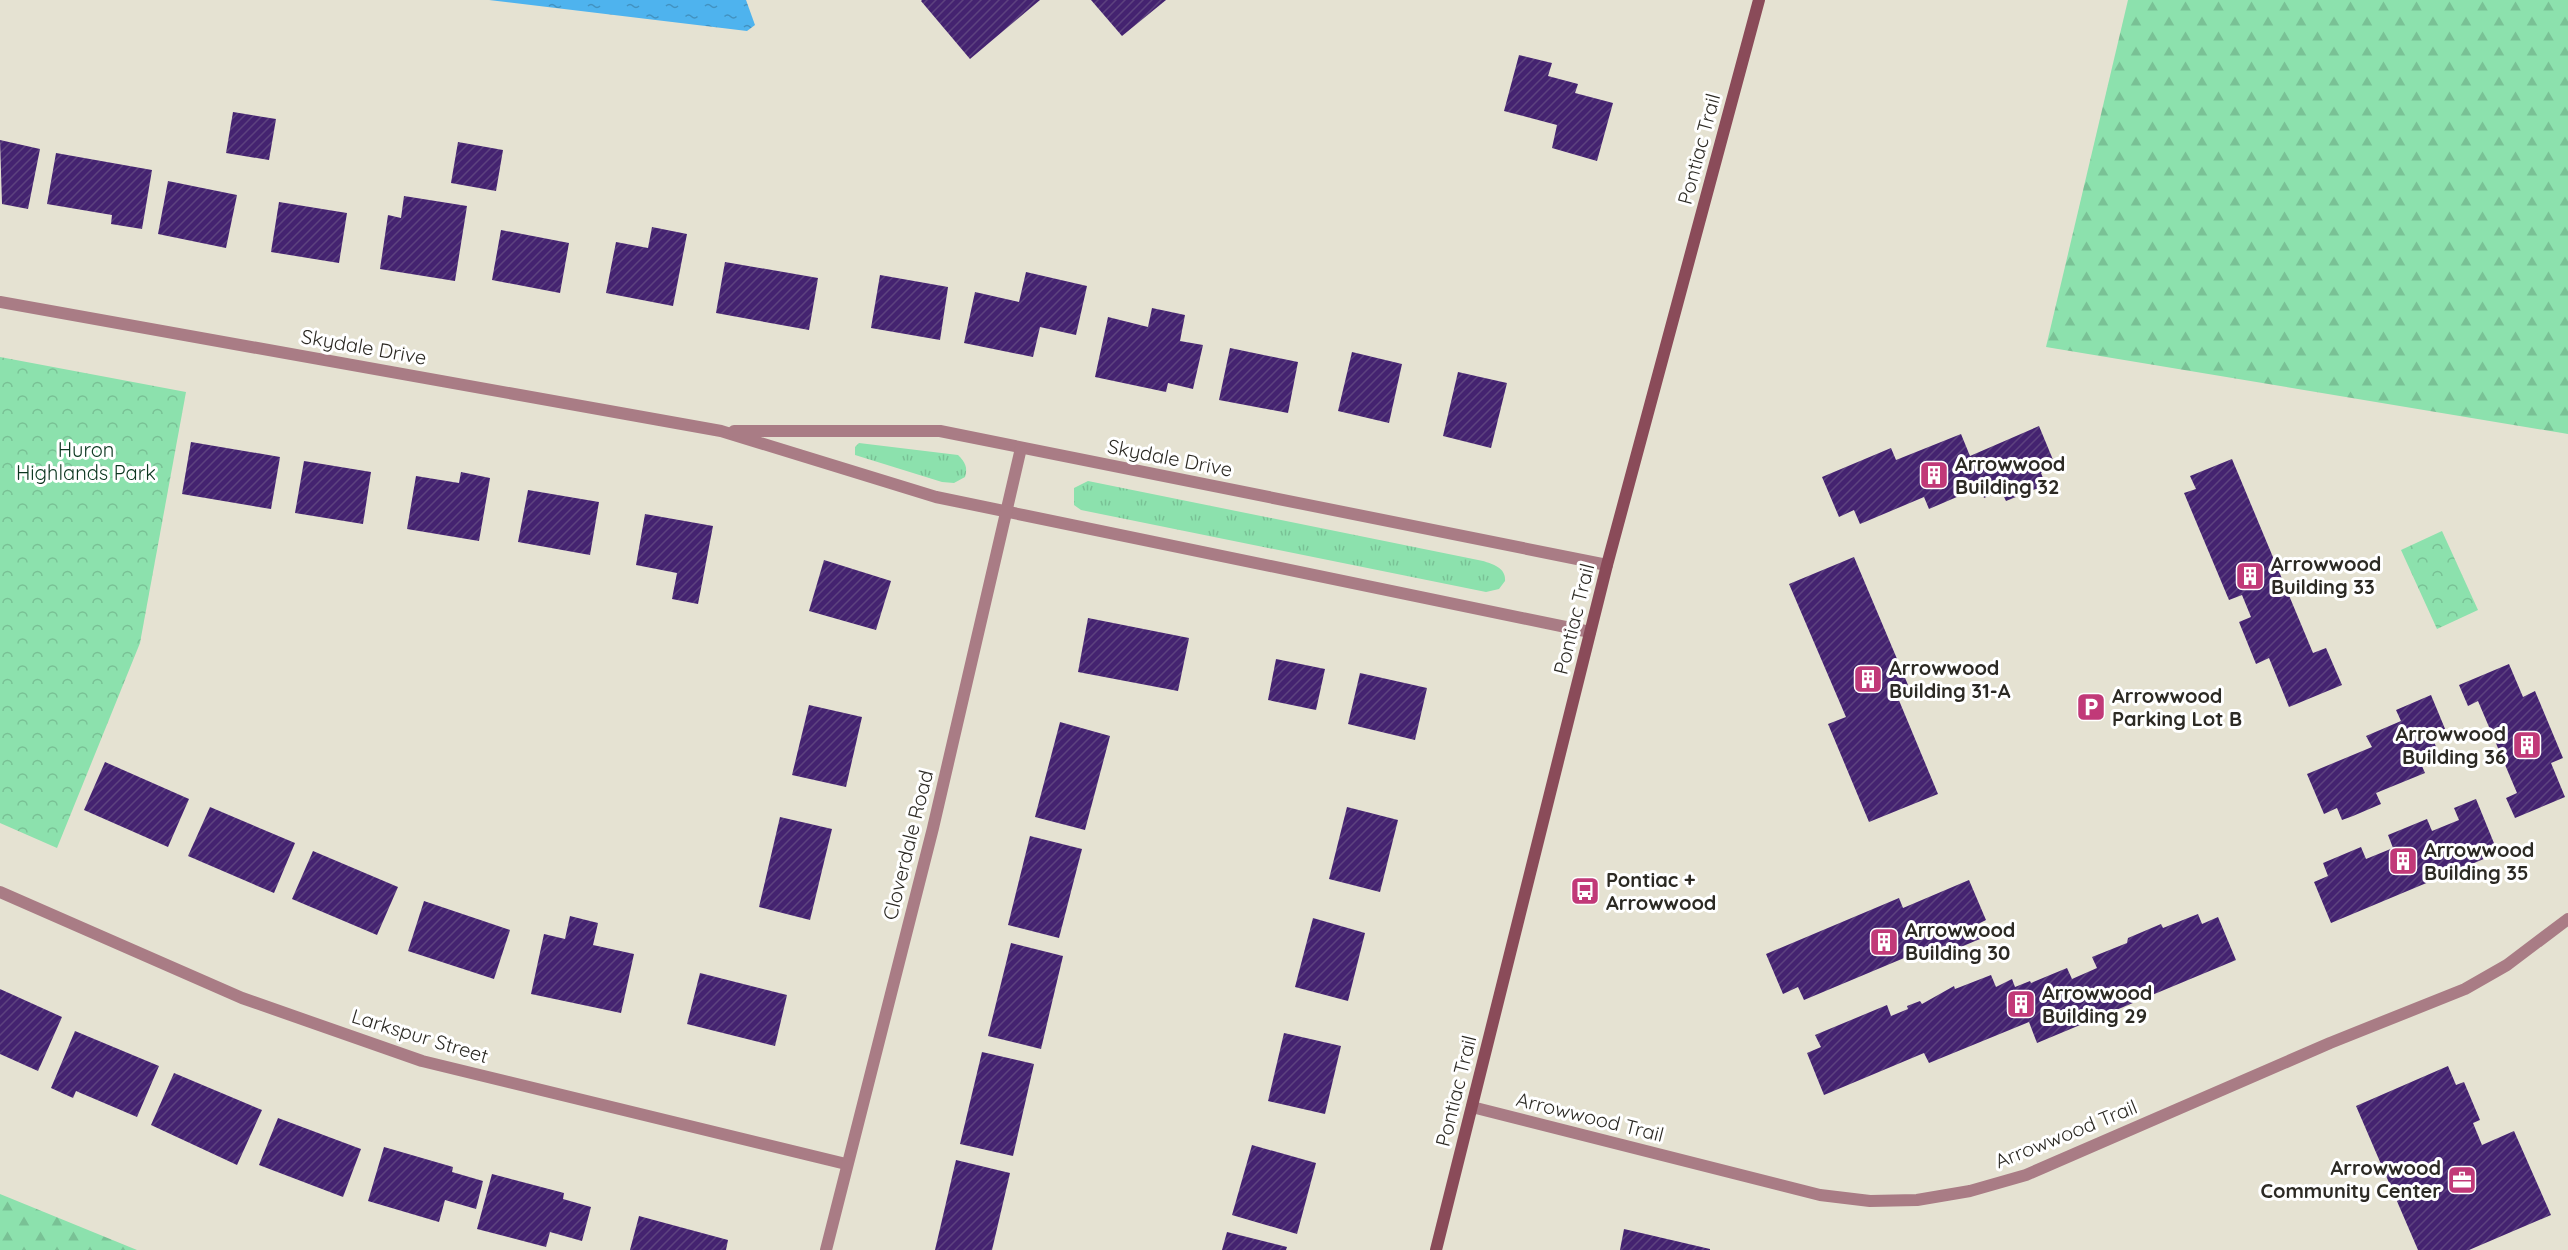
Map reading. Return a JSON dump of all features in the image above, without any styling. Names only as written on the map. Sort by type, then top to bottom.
[{"type":"main road","name":"Pontiac Trail","points":[[1436,1250],[1607,565],[1759,0]]},
{"type":"street","name":"Skydale Drive","points":[[0,302],[721,431],[936,497],[1590,632]]},
{"type":"street","name":"Skydale Drive","points":[[721,431],[940,431],[1607,565]]},
{"type":"street","name":"Cloverdale Road","points":[[826,1250],[933,828],[1021,448]]},
{"type":"street","name":"Larkspur Street","points":[[0,892],[242,998],[422,1061],[846,1164]]},
{"type":"street","name":"Arrowwood Trail","points":[[1472,1107],[1820,1195],[1870,1201],[1917,1200],[1970,1191],[2026,1175],[2330,1043],[2465,989],[2507,965],[2568,920]]},
{"type":"green space","points":[[2128,0],[2568,0],[2568,434],[2046,347]]},
{"type":"green space","name":"Huron Highlands Park","points":[[0,357],[186,392],[140,643],[57,848],[0,823]]},
{"type":"green space","points":[[859,443],[958,455],[965,465],[965,477],[954,483],[942,482],[855,455],[855,447]]},
{"type":"green space","points":[[1088,481],[1483,561],[1501,570],[1505,581],[1499,589],[1486,592],[1081,510],[1074,505],[1074,488]]},
{"type":"green space","points":[[2442,531],[2478,610],[2437,629],[2401,550]]},
{"type":"green space","points":[[0,1194],[137,1250],[0,1250]]},
{"type":"water","points":[[489,0],[746,0],[755,25],[747,31]]},
{"type":"building","points":[[922,0],[1040,0],[970,59],[921,1]]},
{"type":"building","points":[[1091,0],[1166,0],[1122,36]]},
{"type":"building","points":[[1519,55],[1552,63],[1548,76],[1578,84],[1575,93],[1613,103],[1597,161],[1552,148],[1557,125],[1504,111]]},
{"type":"building","points":[[233,112],[276,119],[269,160],[226,153]]},
{"type":"building","points":[[0,140],[40,149],[28,209],[2,204]]},
{"type":"building","points":[[458,142],[503,150],[496,191],[451,183]]},
{"type":"building","points":[[56,153],[152,170],[142,229],[111,224],[112,215],[47,204]]},
{"type":"building","points":[[168,181],[237,195],[226,248],[158,234]]},
{"type":"building","points":[[404,196],[467,206],[455,281],[380,269],[388,215],[401,218]]},
{"type":"building","points":[[279,202],[347,213],[339,263],[271,252]]},
{"type":"building","points":[[652,227],[687,234],[673,306],[606,293],[616,242],[648,248]]},
{"type":"building","points":[[501,230],[569,243],[560,293],[492,280]]},
{"type":"building","points":[[725,262],[818,278],[809,330],[716,313]]},
{"type":"building","points":[[1026,272],[1087,286],[1076,335],[1040,327],[1033,357],[964,343],[975,292],[1019,302]]},
{"type":"building","points":[[880,275],[948,287],[940,340],[871,328]]},
{"type":"building","points":[[1152,308],[1185,315],[1180,341],[1203,345],[1193,389],[1168,383],[1166,392],[1095,377],[1108,317],[1148,327]]},
{"type":"building","points":[[1230,348],[1298,362],[1288,413],[1219,400]]},
{"type":"building","points":[[1352,352],[1402,364],[1389,423],[1338,411]]},
{"type":"building","points":[[1458,372],[1507,383],[1491,448],[1443,436]]},
{"type":"building","name":"Arrowwood Building 32","points":[[2039,426],[2056,467],[2041,473],[2046,485],[2006,501],[2001,491],[1984,498],[1980,487],[1929,509],[1924,497],[1860,524],[1854,510],[1839,517],[1822,477],[1891,448],[1896,460],[1961,434],[1970,456]]},
{"type":"building","points":[[191,442],[280,457],[271,509],[182,494]]},
{"type":"building","name":"Arrowwood Building 33","points":[[2232,459],[2313,653],[2326,648],[2342,685],[2289,707],[2269,658],[2256,664],[2239,622],[2251,617],[2242,595],[2229,600],[2184,493],[2196,489],[2190,476]]},
{"type":"building","points":[[304,461],[371,472],[363,524],[295,513]]},
{"type":"building","points":[[461,472],[490,478],[479,541],[407,529],[416,476],[459,483]]},
{"type":"building","points":[[528,490],[599,502],[590,555],[518,542]]},
{"type":"building","points":[[645,514],[713,526],[698,604],[672,599],[677,573],[636,565]]},
{"type":"building","name":"Arrowwood Building 31-A","points":[[1854,557],[1911,692],[1898,698],[1938,794],[1869,822],[1828,724],[1846,717],[1789,584]]},
{"type":"building","points":[[824,560],[891,581],[876,630],[809,611]]},
{"type":"building","points":[[1088,618],[1189,638],[1178,691],[1078,672]]},
{"type":"building","points":[[1276,659],[1325,669],[1316,710],[1268,700]]},
{"type":"building","name":"Arrowwood Building 36","points":[[2509,664],[2523,697],[2535,691],[2563,758],[2551,763],[2565,797],[2515,818],[2506,798],[2517,793],[2478,701],[2468,706],[2459,685]]},
{"type":"building","points":[[1360,673],[1427,688],[1415,740],[1348,724]]},
{"type":"building","points":[[2431,695],[2448,736],[2434,742],[2438,751],[2419,759],[2425,773],[2376,793],[2381,804],[2353,816],[2342,820],[2337,808],[2324,814],[2307,774],[2372,747],[2366,736],[2401,721],[2396,710]]},
{"type":"building","points":[[809,705],[862,717],[846,787],[792,775]]},
{"type":"building","points":[[1060,722],[1110,736],[1085,830],[1035,817]]},
{"type":"building","points":[[105,762],[189,799],[168,847],[84,810]]},
{"type":"building","name":"Arrowwood Building 35","points":[[2476,799],[2498,853],[2331,923],[2314,882],[2328,876],[2323,863],[2361,847],[2366,859],[2393,848],[2388,835],[2427,819],[2432,831],[2459,820],[2454,808]]},
{"type":"building","points":[[210,807],[295,843],[274,893],[188,856]]},
{"type":"building","points":[[1347,807],[1398,820],[1380,892],[1329,879]]},
{"type":"building","points":[[780,817],[832,829],[810,920],[759,907]]},
{"type":"building","points":[[1030,836],[1082,849],[1059,938],[1008,925]]},
{"type":"building","points":[[313,851],[398,887],[377,935],[292,899]]},
{"type":"building","name":"Arrowwood Building 30","points":[[1969,880],[1986,920],[1974,926],[1980,939],[1939,956],[1935,945],[1804,1000],[1798,987],[1783,994],[1766,954],[1899,898],[1903,908]]},
{"type":"building","points":[[424,901],[510,930],[494,979],[408,951]]},
{"type":"building","name":"Arrowwood Building 29","points":[[2198,914],[2202,924],[2218,917],[2236,960],[2037,1043],[2029,1022],[1929,1063],[1924,1053],[1824,1095],[1807,1053],[1821,1047],[1815,1035],[1887,1005],[1891,1016],[1908,1009],[1907,1006],[1920,1001],[1922,1004],[1954,986],[1955,989],[1991,975],[1996,987],[2012,979],[2015,987],[2030,981],[2031,983],[2067,968],[2072,979],[2097,968],[2092,957],[2127,943],[2128,938],[2161,924],[2163,928]]},
{"type":"building","points":[[570,916],[598,923],[593,945],[634,954],[621,1013],[531,994],[544,934],[565,939]]},
{"type":"building","points":[[1313,918],[1365,933],[1348,1001],[1295,987]]},
{"type":"building","points":[[1011,943],[1063,956],[1041,1049],[988,1036]]},
{"type":"building","points":[[700,973],[787,995],[775,1046],[687,1024]]},
{"type":"building","points":[[0,989],[62,1017],[38,1071],[0,1054]]},
{"type":"building","points":[[75,1031],[159,1066],[137,1117],[76,1091],[73,1098],[51,1088]]},
{"type":"building","points":[[1284,1033],[1341,1046],[1325,1114],[1268,1101]]},
{"type":"building","points":[[982,1052],[1034,1064],[1013,1156],[960,1144]]},
{"type":"building","name":"Arrowwood Community Center","points":[[2448,1066],[2456,1085],[2464,1082],[2480,1120],[2473,1123],[2482,1145],[2514,1131],[2551,1215],[2469,1250],[2418,1250],[2356,1106]]},
{"type":"building","points":[[174,1073],[262,1110],[237,1165],[151,1125]]},
{"type":"building","points":[[278,1118],[361,1149],[343,1197],[259,1165]]},
{"type":"building","points":[[1252,1145],[1316,1163],[1297,1234],[1232,1215]]},
{"type":"building","points":[[384,1147],[453,1167],[452,1172],[483,1181],[476,1209],[445,1200],[439,1222],[368,1201]]},
{"type":"building","points":[[956,1160],[1010,1173],[992,1250],[935,1250]]},
{"type":"building","points":[[492,1174],[564,1193],[563,1199],[591,1207],[582,1241],[550,1232],[546,1247],[477,1229]]},
{"type":"building","points":[[639,1216],[728,1240],[726,1250],[630,1250]]},
{"type":"building","points":[[1624,1229],[1710,1249],[1710,1250],[1620,1250]]},
{"type":"building","points":[[1227,1232],[1287,1247],[1286,1250],[1222,1250]]},
{"type":"place","name":"Arrowwood Building 32","points":[[1934,475]]},
{"type":"place","name":"Arrowwood Building 33","points":[[2250,576]]},
{"type":"place","name":"Arrowwood Building 31-A","points":[[1868,679]]},
{"type":"place","name":"Arrowwood Parking Lot B","points":[[2091,707]]},
{"type":"place","name":"Arrowwood Building 36","points":[[2527,745]]},
{"type":"place","name":"Arrowwood Building 35","points":[[2403,861]]},
{"type":"place","name":"Pontiac + Arrowwood","points":[[1585,891]]},
{"type":"place","name":"Arrowwood Building 30","points":[[1884,942]]},
{"type":"place","name":"Arrowwood Building 29","points":[[2021,1004]]},
{"type":"place","name":"Arrowwood Community Center","points":[[2462,1180]]}]
